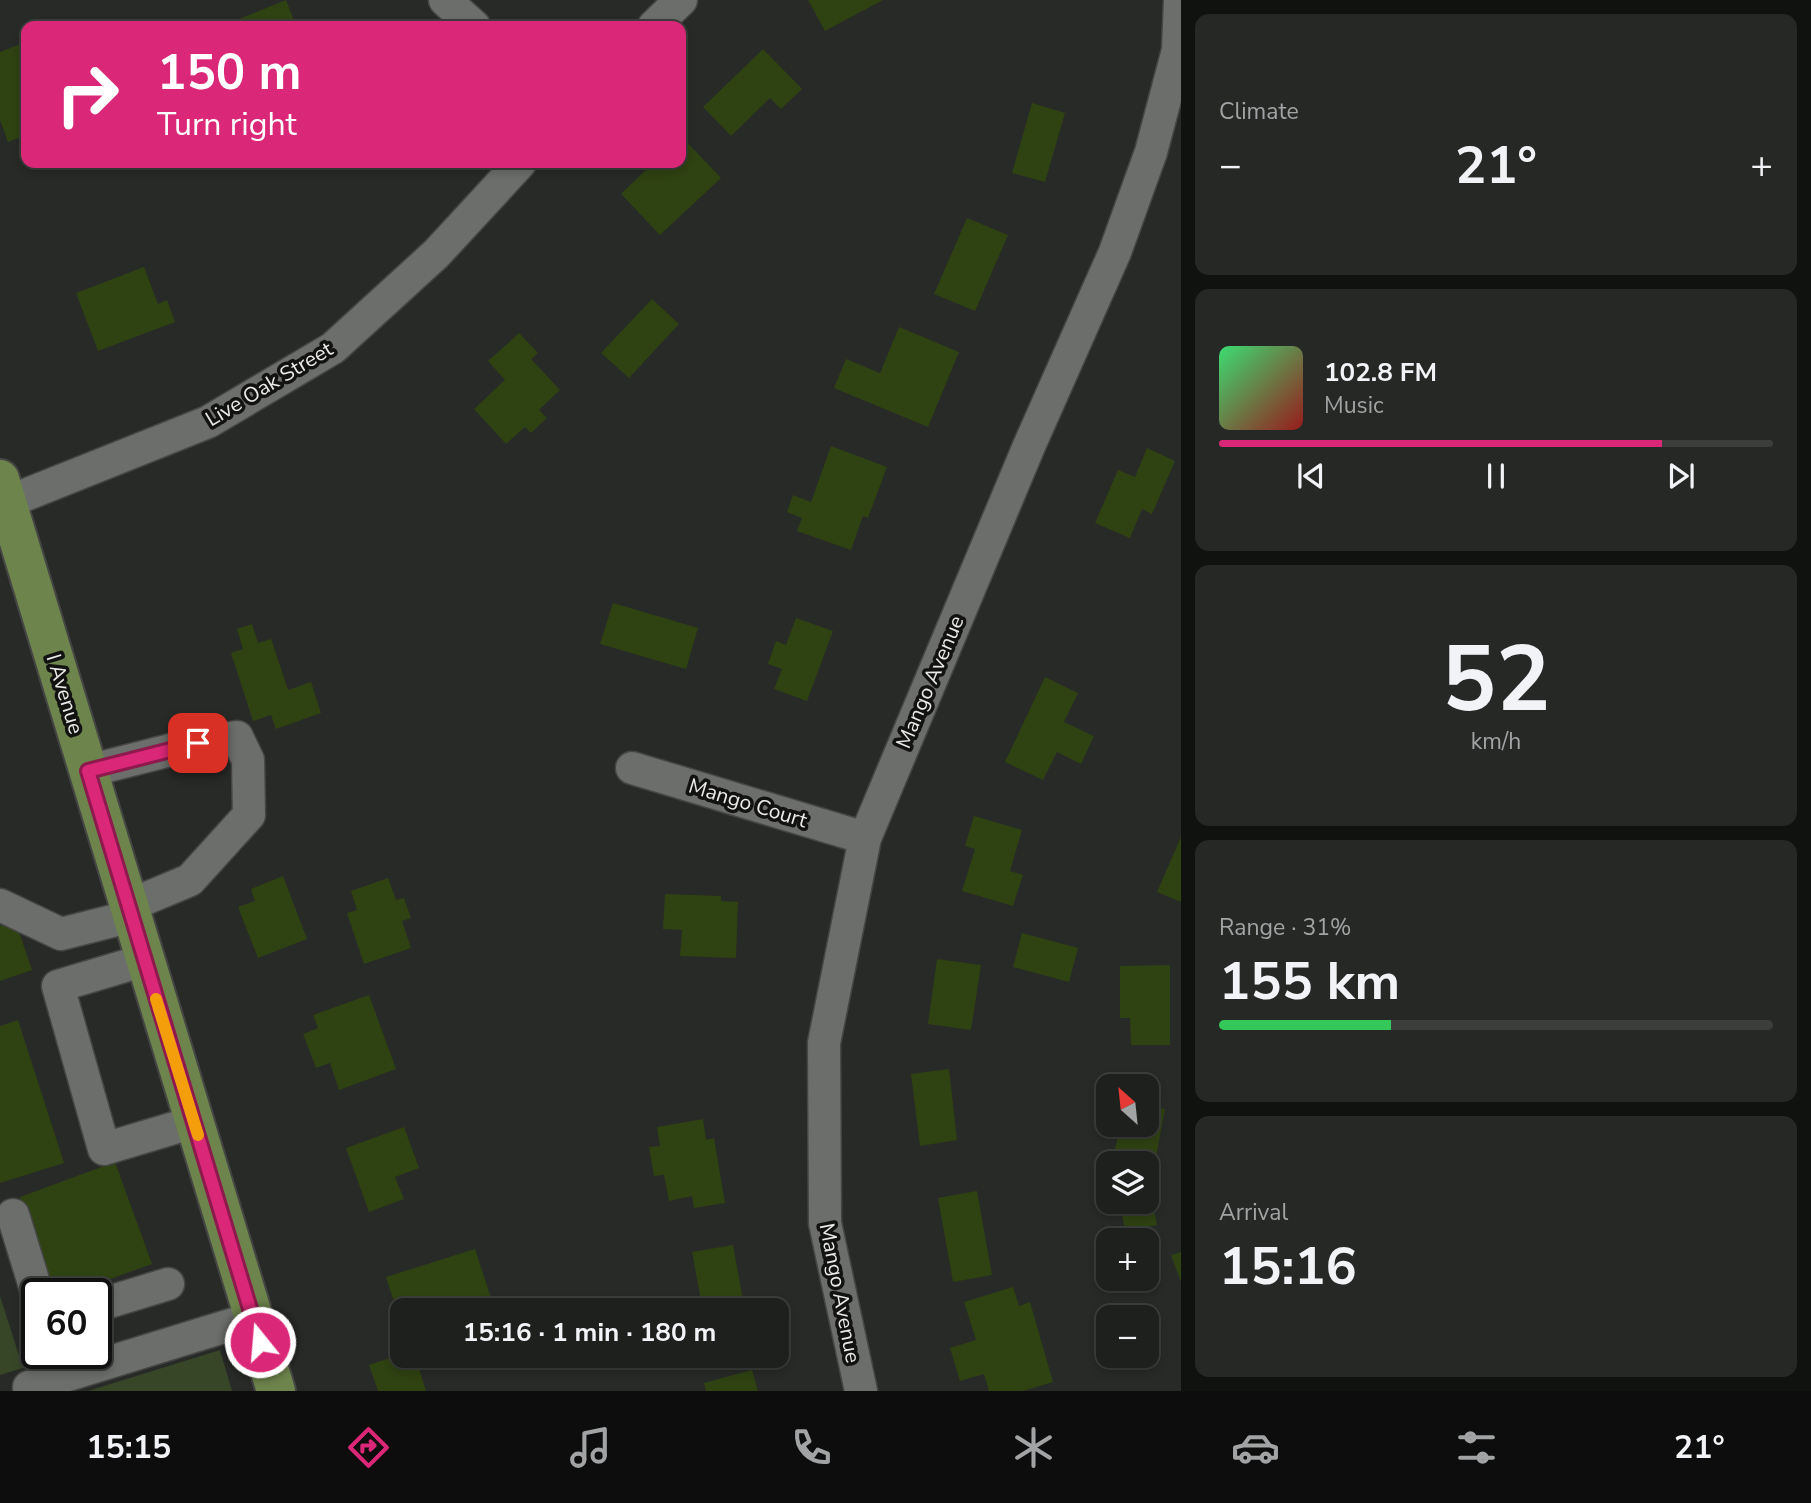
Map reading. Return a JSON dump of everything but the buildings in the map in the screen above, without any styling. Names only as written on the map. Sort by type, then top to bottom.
[{"type":"main road","name":"I Avenue","points":[[2,496],[276,1391]]},
{"type":"street","points":[[445,0],[468,21]]},
{"type":"street","points":[[659,21],[681,0]]},
{"type":"street","name":"Mango Avenue","points":[[861,1391],[825,1223],[824,1043],[865,838],[1029,446],[1115,252],[1151,152],[1178,50],[1180,0]]},
{"type":"street","name":"Live Oak Street","points":[[2,496],[208,422],[333,348],[436,254],[515,168]]},
{"type":"street","points":[[0,905],[61,934],[130,911],[190,880],[249,815],[248,760],[237,737],[198,743],[88,771]]},
{"type":"street","name":"Mango Court","points":[[632,768],[865,838]]},
{"type":"street","points":[[145,960],[58,986],[104,1149],[194,1122]]},
{"type":"street","points":[[13,1215],[32,1278]]},
{"type":"street","points":[[112,1301],[168,1284]]},
{"type":"street","points":[[112,1351],[253,1318]]},
{"type":"street","points":[[29,1387],[52,1369]]},
{"type":"green space","points":[[0,1296],[21,1369],[0,1375]]},
{"type":"green space","points":[[220,1350],[232,1391],[88,1391]]},
{"type":"slow traffic","points":[[156,999],[198,1135]]},
{"type":"route","points":[[198,743],[88,771],[260,1342]]}]
